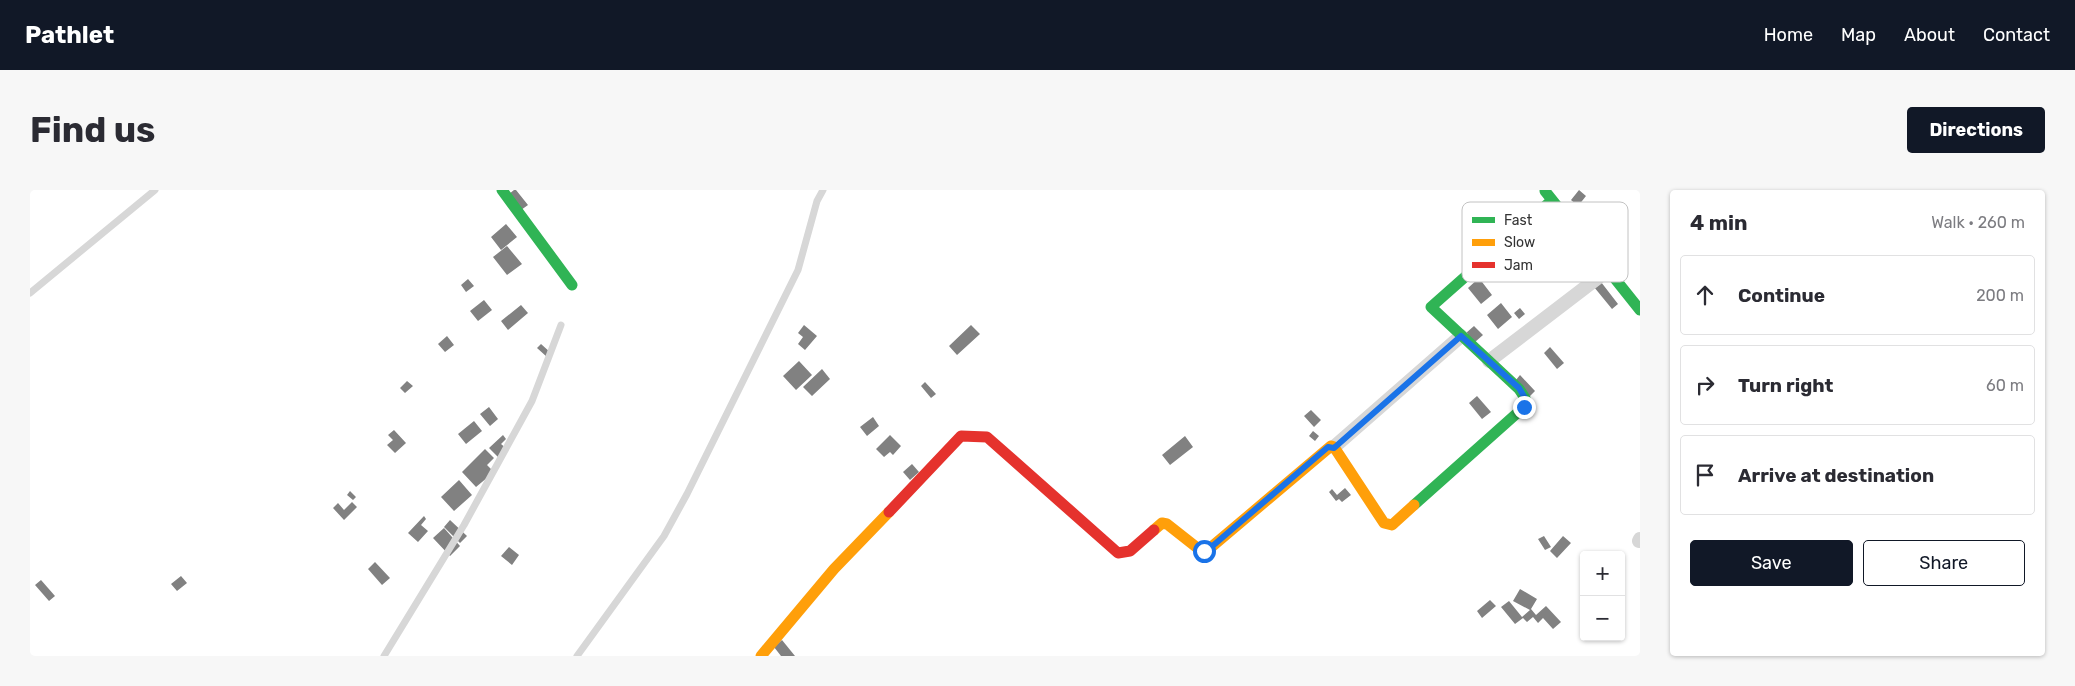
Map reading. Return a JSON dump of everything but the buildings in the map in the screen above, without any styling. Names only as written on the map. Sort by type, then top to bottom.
[{"type":"street","points":[[502,190],[572,285]]},
{"type":"street","points":[[1544,190],[1552,200],[1550,202]]},
{"type":"street","points":[[761,656],[834,569],[961,436],[987,437],[1118,553],[1124,553],[1162,523],[1167,524],[1200,550],[1209,549],[1328,447],[1334,448],[1384,523],[1392,525],[1524,407],[1525,398],[1519,388],[1431,307],[1462,280]]},
{"type":"street","points":[[1489,360],[1592,282]]},
{"type":"street","points":[[1618,282],[1640,310]]},
{"type":"street","points":[[1334,448],[1461,336]]},
{"type":"lane","points":[[30,293],[155,190]]},
{"type":"lane","points":[[577,656],[664,536],[687,494],[798,270],[817,201],[823,190]]},
{"type":"lane","points":[[384,656],[464,525],[532,401],[561,325]]},
{"type":"traffic: fast","points":[[502,190],[572,285]]},
{"type":"traffic: fast","points":[[1545,191],[1554,202]]},
{"type":"traffic: fast","points":[[1414,505],[1524,407],[1525,398],[1519,389],[1431,307],[1462,280]]},
{"type":"traffic: fast","points":[[1618,282],[1640,310]]},
{"type":"traffic: slow","points":[[1154,530],[1162,523],[1167,524],[1200,550],[1209,549],[1331,446],[1334,447],[1384,523],[1392,525],[1414,505]]},
{"type":"traffic: slow","points":[[761,656],[834,569],[889,512]]},
{"type":"traffic: jam","points":[[889,512],[961,436],[987,437],[1118,553],[1130,551],[1154,530]]},
{"type":"route","points":[[1204,551],[1209,549],[1328,447],[1334,448],[1461,336],[1519,388],[1525,398],[1524,407]]}]
